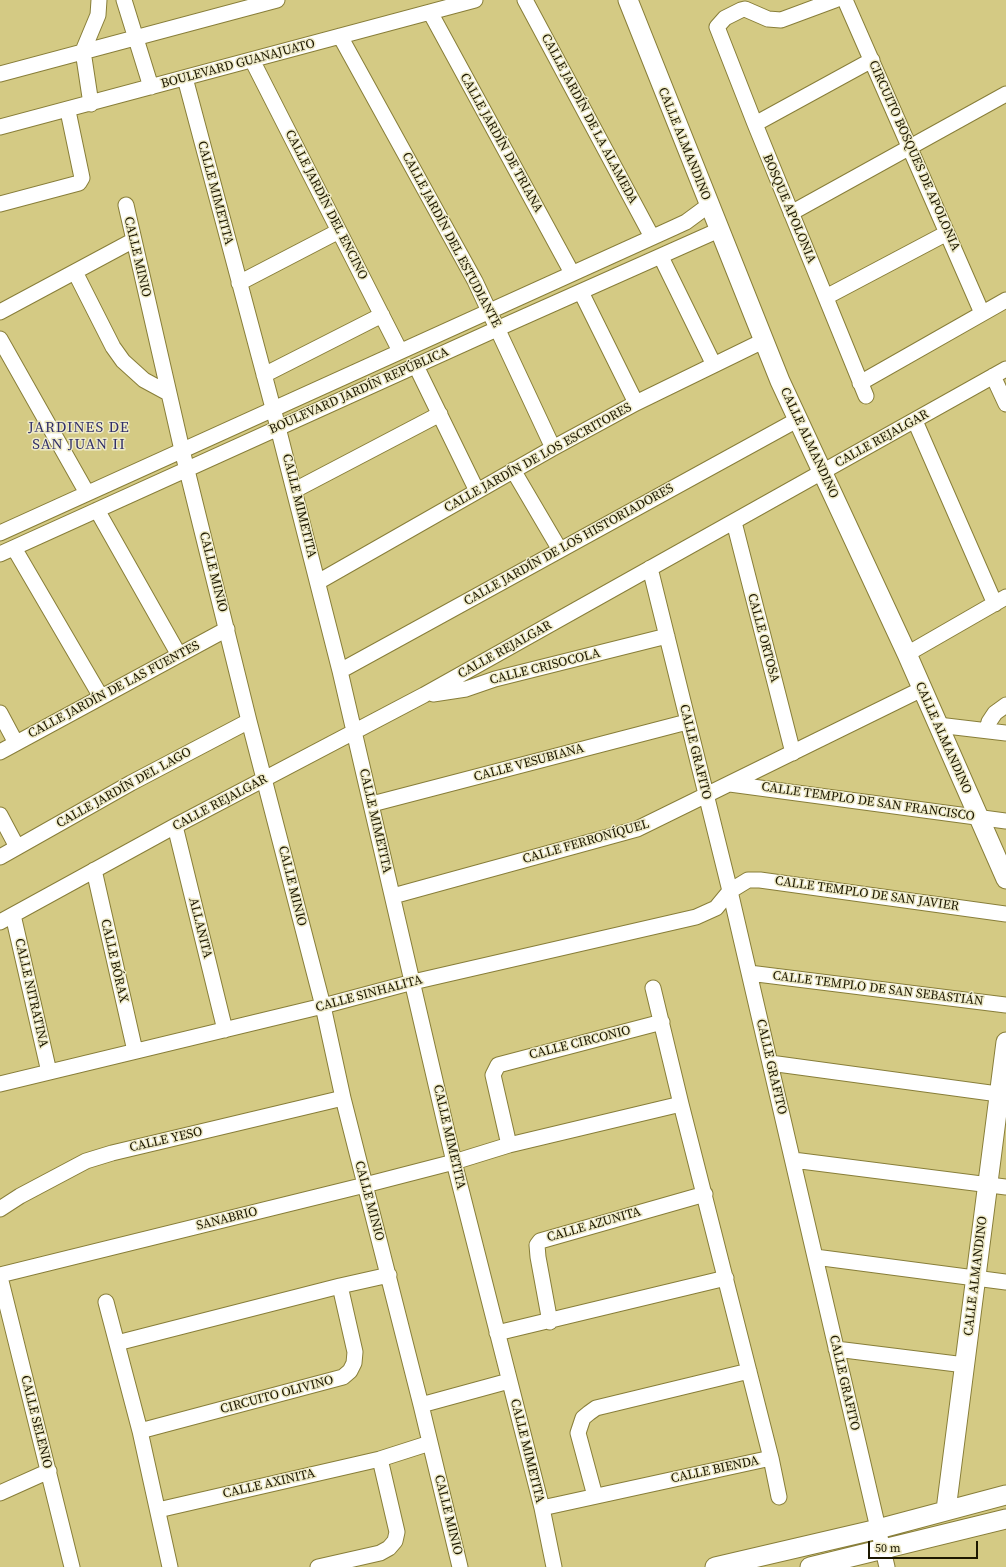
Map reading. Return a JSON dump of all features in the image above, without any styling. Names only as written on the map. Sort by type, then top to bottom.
[{"type":"street","points":[[91,104],[83,51],[98,15],[99,0]]},
{"type":"street","points":[[124,0],[150,87]]},
{"type":"street","points":[[0,74],[277,0]]},
{"type":"street","name":"BOULEVARD GUANAJUATO","points":[[0,127],[91,104],[475,0]]},
{"type":"street","name":"CALLE JARDÍN DE LA ALAMEDA","points":[[525,0],[652,237]]},
{"type":"street","name":"CALLE ALMANDINO","points":[[628,0],[763,342],[797,420],[907,654],[1006,879]]},
{"type":"street","points":[[744,4],[768,19],[781,20],[835,0]]},
{"type":"street","name":"CIRCUITO BOSQUES DE APOLONIA","points":[[845,0],[911,148],[982,314]]},
{"type":"street","name":"BOSQUE APOLONIA","points":[[744,4],[720,21],[717,27],[754,124],[863,389],[1006,300]]},
{"type":"street","name":"CALLE JARDÍN DE TRIANA","points":[[430,12],[572,273]]},
{"type":"street","name":"CALLE JARDÍN DEL ESTUDIANTE","points":[[340,36],[490,310],[553,448]]},
{"type":"street","name":"CALLE JARDÍN DEL ENCINO","points":[[252,60],[400,351]]},
{"type":"street","points":[[754,124],[872,60]]},
{"type":"street","name":"CALLE MIMETITA","points":[[185,78],[238,282],[279,428],[355,731],[454,1162],[542,1508],[554,1567]]},
{"type":"street","points":[[791,213],[911,148],[1006,94]]},
{"type":"street","points":[[0,204],[79,183],[82,178],[68,110]]},
{"type":"street","name":"CALLE MINIO","points":[[126,205],[168,393],[249,721],[323,1006],[343,1098],[421,1405],[460,1567]]},
{"type":"street","name":"BOULEVARD JARDÍN REPÚBLICA","points":[[1,531],[686,222],[708,205]]},
{"type":"street","name":"BOULEVARD JARDÍN REPÚBLICA","points":[[0,554],[498,328],[719,230]]},
{"type":"street","points":[[238,282],[339,231]]},
{"type":"street","points":[[826,297],[947,233]]},
{"type":"street","points":[[0,312],[134,240]]},
{"type":"street","points":[[661,257],[714,365]]},
{"type":"street","points":[[75,272],[113,347],[123,361],[144,380],[168,393]]},
{"type":"street","points":[[581,292],[636,404]]},
{"type":"street","points":[[264,375],[382,315]]},
{"type":"street","points":[[0,339],[87,493]]},
{"type":"street","name":"CALLE JARDÍN DE LOS ESCRITORES","points":[[318,582],[553,448],[636,404],[763,342]]},
{"type":"street","points":[[416,366],[477,491]]},
{"type":"street","points":[[1000,373],[1006,404]]},
{"type":"street","name":"CALLE REJALGAR","points":[[6,918],[175,826],[424,695],[1000,373]]},
{"type":"street","points":[[295,490],[440,414]]},
{"type":"street","name":"CALLE JARDÍN DE LOS HISTORIADORES","points":[[340,671],[797,420]]},
{"type":"street","points":[[907,654],[1000,601],[915,421]]},
{"type":"street","points":[[513,470],[560,550]]},
{"type":"street","points":[[97,510],[178,655]]},
{"type":"street","name":"CALLE ORTOSA","points":[[734,522],[793,753]]},
{"type":"street","points":[[14,548],[101,697]]},
{"type":"street","name":"CALLE GRAFITO","points":[[650,568],[730,891],[885,1558]]},
{"type":"street","name":"CALLE JARDÍN DE LAS FUENTES","points":[[0,752],[227,629]]},
{"type":"street","name":"CALLE CRISOCOLA","points":[[424,695],[466,689],[495,679],[667,636]]},
{"type":"street","name":"CALLE FERRONÍQUEL","points":[[392,896],[614,837],[656,821],[922,689]]},
{"type":"street","points":[[987,730],[989,722],[995,713],[1006,705]]},
{"type":"street","points":[[0,713],[16,743]]},
{"type":"street","name":"CALLE JARDÍN DEL LAGO","points":[[0,857],[131,783],[249,721]]},
{"type":"street","name":"CALLE VESUBIANA","points":[[372,804],[687,722]]},
{"type":"street","points":[[938,725],[1006,733]]},
{"type":"street","name":"CALLE TEMPLO DE SAN FRANCISCO","points":[[730,784],[1006,821]]},
{"type":"street","points":[[0,815],[17,847]]},
{"type":"street","name":"ALLANITA","points":[[175,826],[225,1030]]},
{"type":"street","name":"CALLE BÓRAX","points":[[94,870],[134,1051]]},
{"type":"street","name":"CALLE TEMPLO DE SAN JAVIER","points":[[730,891],[748,880],[760,880],[1006,914]]},
{"type":"street","name":"CALLE SINHALITA","points":[[0,1084],[323,1006],[412,982],[696,917],[716,908],[730,891]]},
{"type":"street","name":"CALLE NITRATINA","points":[[6,918],[49,1072]]},
{"type":"street","name":"CALLE TEMPLO DE SAN SEBASTIÁN","points":[[749,973],[1006,1005]]},
{"type":"street","points":[[497,1333],[550,1322],[726,1278],[653,988]]},
{"type":"street","name":"CALLE CIRCONIO","points":[[509,1145],[493,1075],[498,1065],[662,1022]]},
{"type":"street","name":"CALLE ALMANDINO","points":[[946,1510],[987,1184],[1003,1095],[1006,1042]]},
{"type":"street","points":[[770,1063],[1003,1095]]},
{"type":"street","name":"CALLE YESO","points":[[0,1209],[20,1196],[86,1161],[112,1152],[343,1098]]},
{"type":"street","points":[[454,1162],[509,1145],[681,1104]]},
{"type":"street","points":[[793,1160],[1006,1187]]},
{"type":"street","name":"SANABRIO","points":[[0,1276],[454,1162]]},
{"type":"street","name":"CALLE AZUNITA","points":[[550,1322],[538,1257],[537,1245],[540,1241],[705,1194]]},
{"type":"street","points":[[815,1257],[1006,1282]]},
{"type":"street","points":[[117,1343],[388,1275]]},
{"type":"street","name":"CALLE SELENIO","points":[[0,1276],[72,1567]]},
{"type":"street","name":"CALLE BIENDA","points":[[542,1508],[771,1458],[726,1278]]},
{"type":"street","name":"CIRCUITO OLIVINO","points":[[140,1431],[333,1381],[346,1374],[350,1371],[354,1363],[355,1352],[340,1286]]},
{"type":"street","points":[[106,1302],[140,1431],[170,1567]]},
{"type":"street","points":[[836,1349],[965,1365]]},
{"type":"street","points":[[595,1496],[578,1433],[583,1418],[589,1413],[596,1408],[749,1371]]},
{"type":"street","points":[[421,1405],[509,1381]]},
{"type":"street","name":"CALLE AXINITA","points":[[158,1510],[380,1459],[430,1443]]},
{"type":"street","points":[[771,1458],[779,1497]]},
{"type":"street","points":[[318,1567],[380,1553],[389,1548],[395,1541],[397,1532],[380,1459]]},
{"type":"street","points":[[0,1493],[49,1471]]},
{"type":"street","points":[[715,1567],[878,1529],[1006,1495]]},
{"type":"street","points":[[810,1567],[885,1558],[1006,1519]]},
{"type":"district","name":"JARDINES DE SAN JUAN II","points":[[79,436]]}]
